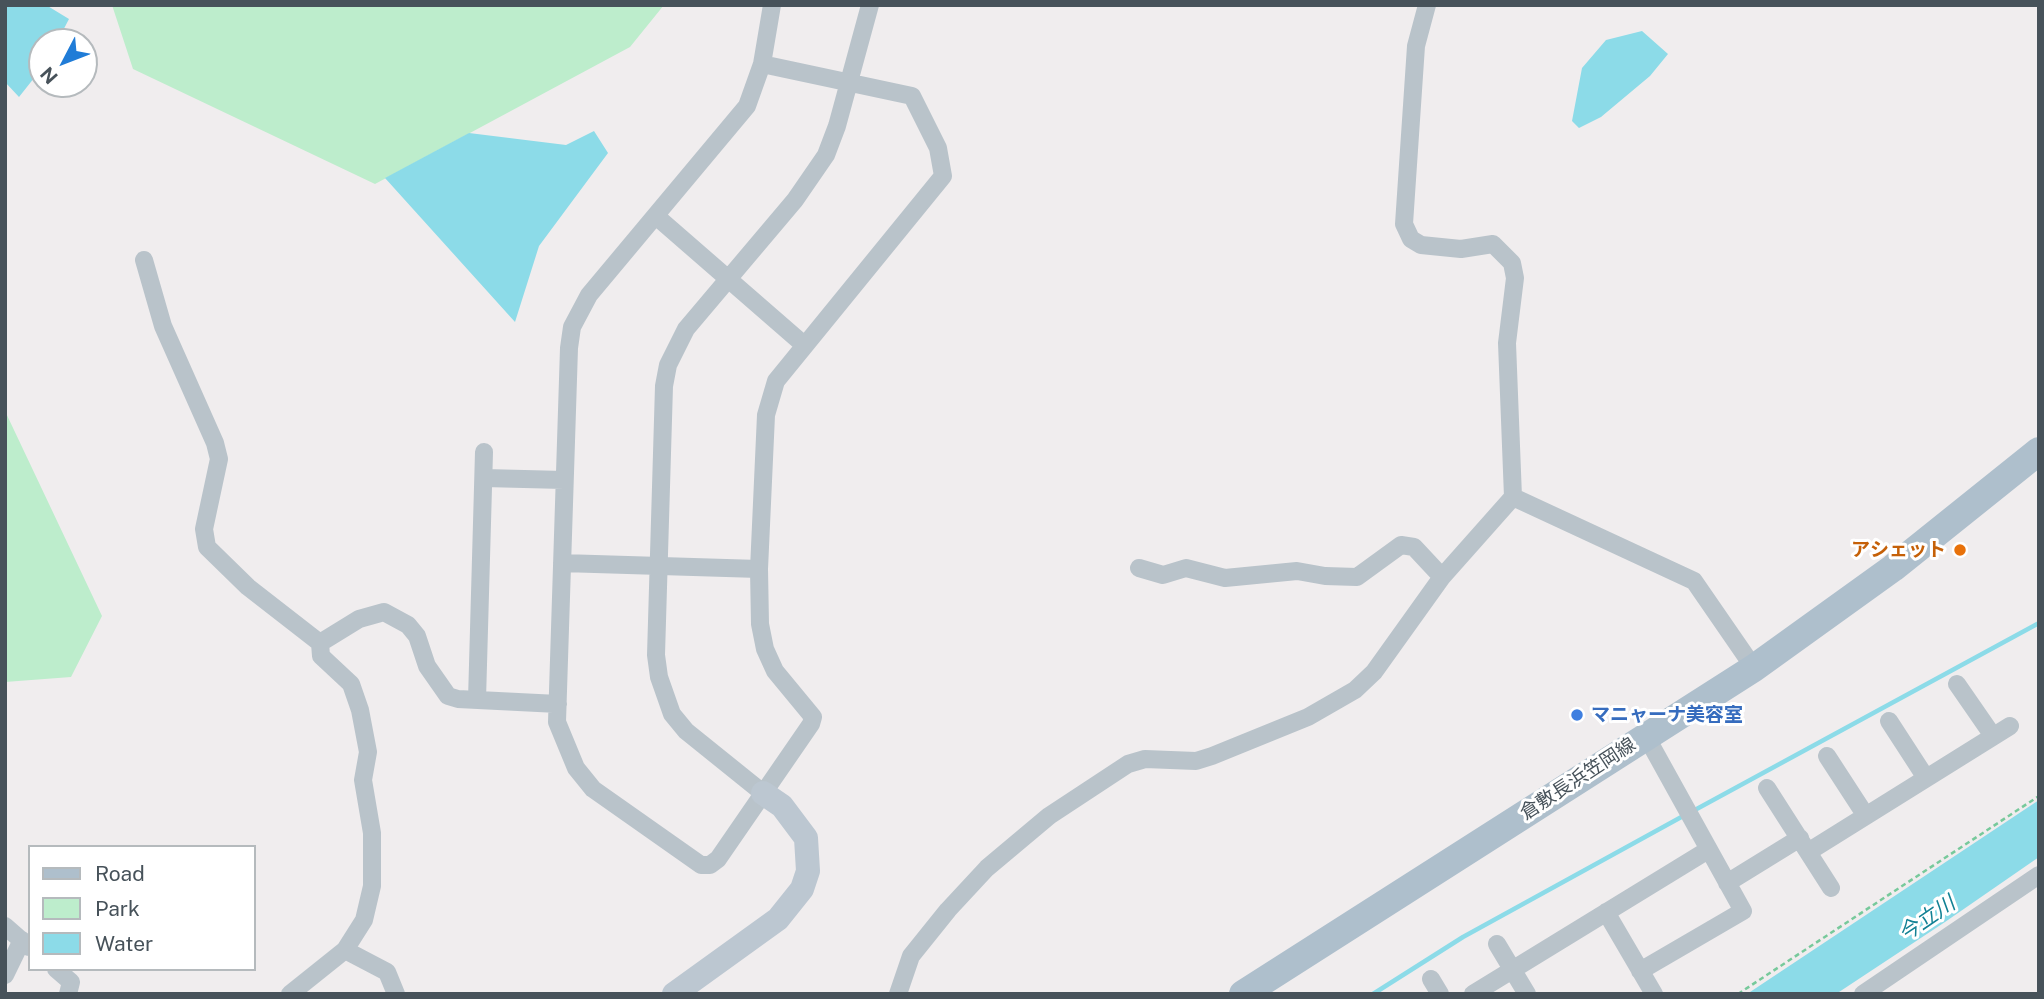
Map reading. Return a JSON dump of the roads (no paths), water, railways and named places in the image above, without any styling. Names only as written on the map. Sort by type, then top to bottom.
[{"type":"main road","name":"倉敷長浜笠岡線","points":[[1243,994],[1754,668],[1882,576],[2039,451]]},
{"type":"street","points":[[762,64],[912,96],[938,148],[943,176],[803,344],[776,381],[766,415],[759,569],[760,624],[765,649],[788,689],[808,707],[813,717],[811,724],[718,859],[710,865],[701,865],[593,789],[576,768],[564,745],[558,722],[564,480],[572,327],[589,295],[657,217],[747,106],[762,64],[772,5]]},
{"type":"street","points":[[674,994],[778,919],[802,889],[808,871],[806,838],[782,806],[686,731],[672,714],[659,677],[656,655],[658,565],[664,386],[668,365],[686,329],[810,181],[838,126],[870,5]]},
{"type":"street","points":[[898,994],[911,956],[948,910],[987,868],[1049,816],[1128,764],[1145,759],[1196,761],[1212,756],[1308,717],[1355,690],[1374,672],[1441,577],[1513,497],[1507,344],[1515,278],[1512,263],[1493,244],[1461,249],[1421,245],[1411,239],[1404,224],[1416,46],[1427,5]]},
{"type":"street","points":[[657,217],[803,344]]},
{"type":"street","points":[[144,260],[163,326],[215,443],[219,459],[204,529],[207,547],[248,587],[320,643],[321,656],[351,684],[368,752],[363,780],[372,833],[372,886],[364,920],[345,950],[290,994]]},
{"type":"street","points":[[477,700],[484,452]]},
{"type":"street","points":[[484,478],[564,480]]},
{"type":"street","points":[[1513,497],[1694,581],[1754,668]]},
{"type":"street","points":[[1139,568],[1163,575],[1186,568],[1225,578],[1297,571],[1325,576],[1357,577],[1401,545],[1414,547],[1441,577]]},
{"type":"street","points":[[562,563],[759,569]]},
{"type":"street","points":[[320,643],[373,612],[384,612],[396,616],[417,636],[427,666],[448,696],[558,704]]},
{"type":"street","points":[[1957,684],[1993,736]]},
{"type":"street","points":[[1889,721],[1926,778]]},
{"type":"street","points":[[1727,883],[1866,816],[2010,726]]},
{"type":"street","points":[[1640,971],[1743,911],[1646,736]]},
{"type":"street","points":[[1827,756],[1866,816]]},
{"type":"street","points":[[1768,788],[1832,888]]},
{"type":"street","points":[[1473,994],[1708,850]]},
{"type":"street","points":[[1863,994],[2039,875]]},
{"type":"street","points":[[1606,912],[1654,994]]},
{"type":"street","points":[[5,926],[26,944],[5,975]]},
{"type":"street","points":[[1497,944],[1527,994]]},
{"type":"street","points":[[345,950],[387,972],[396,994]]},
{"type":"street","points":[[58,971],[71,982],[68,994]]},
{"type":"water","points":[[5,5],[46,5],[69,19],[64,28],[28,28],[28,86],[19,97],[5,82]]},
{"type":"water","points":[[1642,31],[1668,54],[1650,76],[1601,117],[1579,128],[1572,121],[1582,68],[1606,40]]},
{"type":"water","points":[[594,131],[608,153],[539,246],[515,322],[385,178],[469,133],[566,145]]},
{"type":"water","name":"今立川","points":[[2039,800],[2039,857],[1945,922],[1836,994],[1747,994]]},
{"type":"waterway","points":[[1693,811],[2039,623]]},
{"type":"waterway","points":[[1373,994],[1463,937],[1685,815]]},
{"type":"place","name":"アシェット","points":[[1960,550]]},
{"type":"place","name":"マニャーナ美容室","points":[[1577,715]]}]
